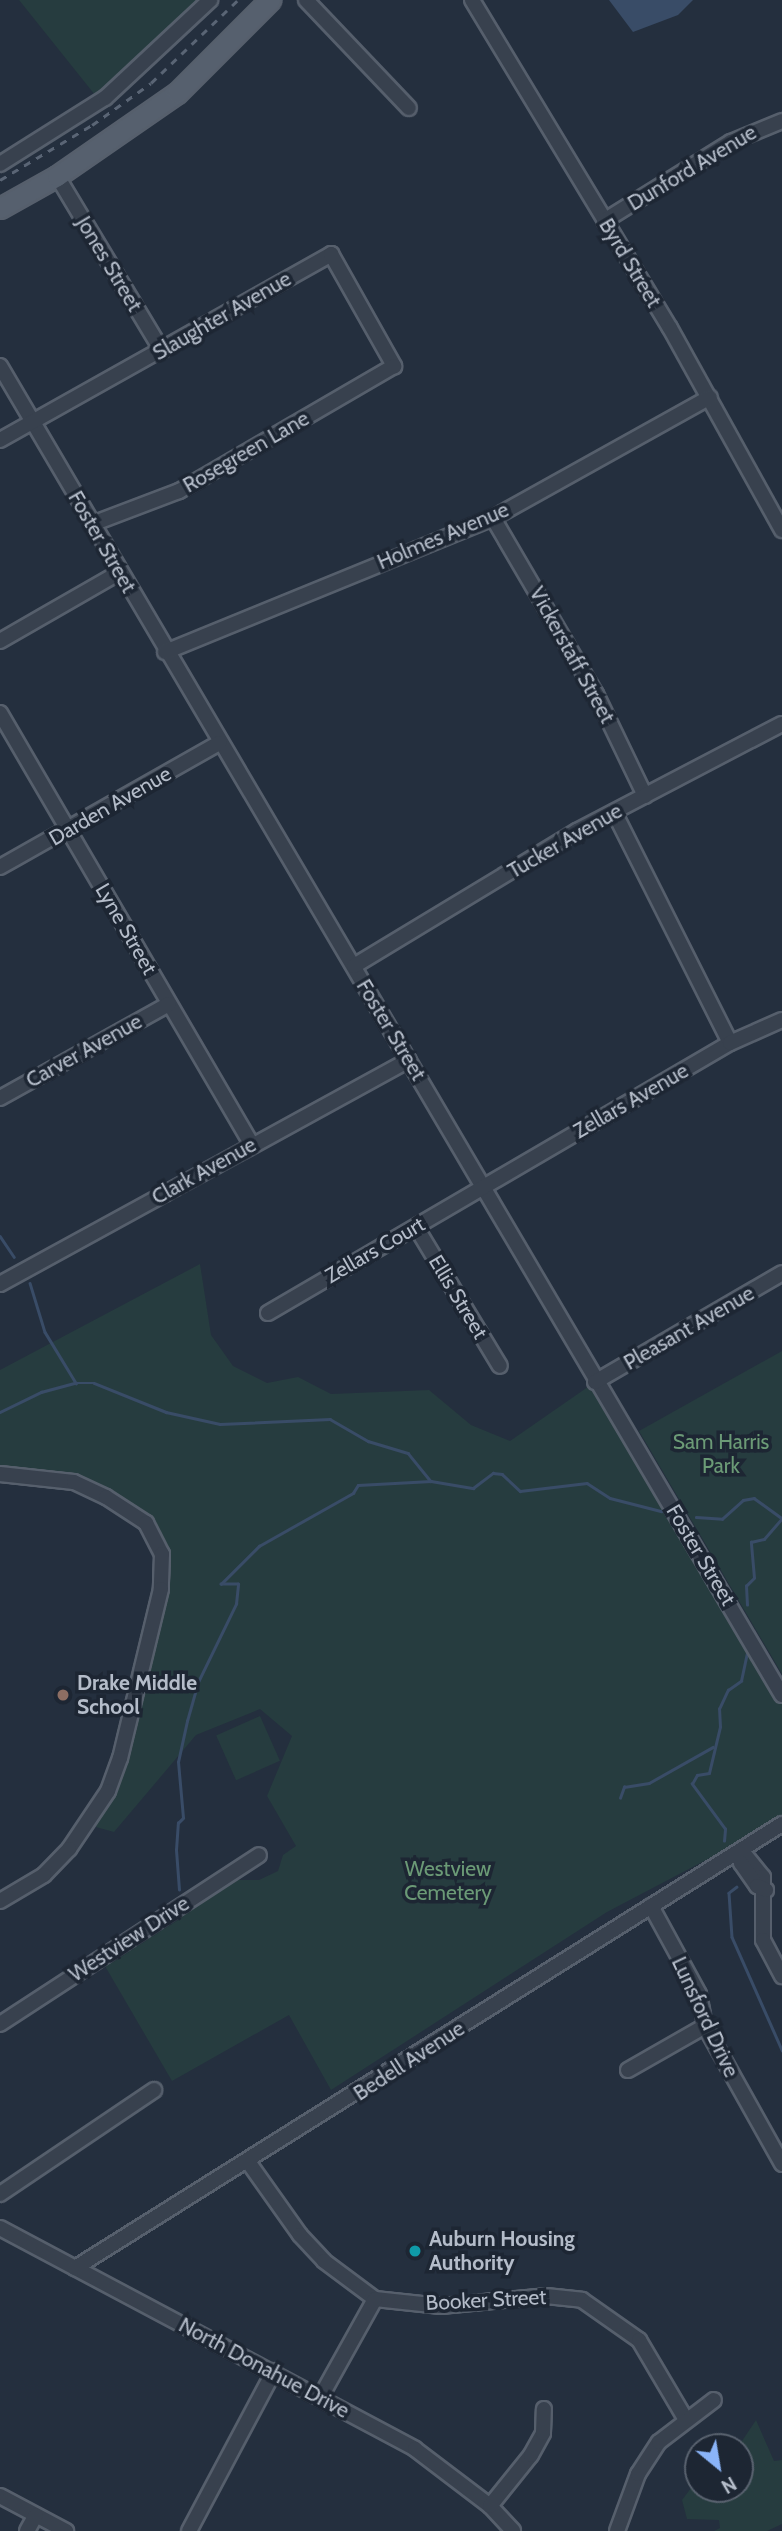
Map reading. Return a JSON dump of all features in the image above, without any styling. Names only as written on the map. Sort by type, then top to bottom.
[{"type":"main road","points":[[0,208],[57,176],[177,93],[270,0]]},
{"type":"street","points":[[0,163],[105,98],[210,0]]},
{"type":"street","points":[[306,0],[409,108]]},
{"type":"street","name":"Byrd Street","points":[[471,0],[710,397],[782,530]]},
{"type":"street","name":"Dunford Avenue","points":[[604,220],[731,142],[782,121]]},
{"type":"street","name":"Jones Street","points":[[57,176],[162,351]]},
{"type":"street","name":"Slaughter Avenue","points":[[0,440],[331,254],[394,366]]},
{"type":"street","name":"Foster Street","points":[[0,366],[165,652],[354,966],[595,1382],[782,1695]]},
{"type":"street","name":"Rosegreen Lane","points":[[92,524],[179,491],[394,366]]},
{"type":"street","name":"Holmes Avenue","points":[[165,652],[493,518],[710,397]]},
{"type":"street","name":"Vickerstaff Street","points":[[493,518],[596,694],[645,796]]},
{"type":"street","points":[[0,641],[120,572]]},
{"type":"street","name":"Lyne Street","points":[[0,713],[252,1145]]},
{"type":"street","name":"Tucker Avenue","points":[[354,966],[614,812],[782,724]]},
{"type":"street","name":"Darden Avenue","points":[[0,867],[219,743]]},
{"type":"street","points":[[614,812],[730,1043]]},
{"type":"street","name":"Carver Avenue","points":[[0,1098],[169,1004]]},
{"type":"street","name":"Zellars Avenue","points":[[483,1188],[730,1043],[782,1020]]},
{"type":"street","name":"Clark Avenue","points":[[0,1284],[409,1060]]},
{"type":"street","name":"Zellars Court","points":[[268,1313],[483,1188]]},
{"type":"street","name":"Ellis Street","points":[[416,1227],[499,1366]]},
{"type":"street","name":"Pleasant Avenue","points":[[595,1382],[782,1273]]},
{"type":"street","points":[[0,1474],[74,1482],[106,1497],[146,1523],[162,1554],[158,1600],[120,1758],[108,1791],[69,1849],[44,1875],[0,1901]]},
{"type":"street","points":[[782,1824],[741,1850],[742,1864],[757,1886],[766,1890],[763,1940],[782,1976]]},
{"type":"street","name":"Bedell Avenue","points":[[75,2268],[249,2163],[741,1850]]},
{"type":"street","name":"Westview Drive","points":[[0,2024],[259,1855]]},
{"type":"street","name":"Lunsford Drive","points":[[651,1906],[699,1994],[705,2026],[782,2164]]},
{"type":"street","points":[[628,2070],[705,2026]]},
{"type":"street","points":[[0,2194],[154,2090]]},
{"type":"street","points":[[249,2163],[300,2235],[324,2260],[375,2299],[320,2398]]},
{"type":"street","name":"North Donahue Drive","points":[[0,2228],[274,2371],[424,2455],[490,2506],[513,2531]]},
{"type":"street","name":"Booker Street","points":[[375,2299],[441,2306],[546,2296],[582,2300],[639,2340],[685,2418]]},
{"type":"street","points":[[189,2531],[274,2371]]},
{"type":"street","points":[[617,2531],[638,2474],[659,2442],[685,2418],[714,2400]]},
{"type":"street","points":[[490,2506],[531,2455],[543,2433],[544,2409]]},
{"type":"street","points":[[0,2496],[66,2531]]},
{"type":"street","points":[[27,2531],[36,2515]]},
{"type":"green space","points":[[19,0],[202,0],[99,100]]},
{"type":"green space","name":"Westview Cemetery","points":[[200,1264],[211,1335],[233,1366],[267,1383],[298,1377],[331,1394],[429,1390],[471,1425],[510,1441],[595,1382],[782,1695],[782,1820],[607,1912],[331,2090],[289,2015],[172,2081],[105,1966],[238,1880],[259,1880],[278,1871],[283,1855],[296,1846],[267,1796],[292,1736],[260,1709],[196,1735],[114,1832],[96,1827],[161,1589],[153,1533],[74,1482],[0,1474],[0,1370]]},
{"type":"green space","name":"Sam Harris Park","points":[[782,1351],[782,1674],[639,1431]]},
{"type":"green space","points":[[260,1716],[280,1761],[236,1780],[216,1736]]},
{"type":"green space","points":[[756,2420],[774,2461],[782,2460],[782,2524],[767,2531],[714,2531],[720,2528],[719,2520],[687,2519],[682,2500],[684,2497],[684,2503],[754,2503],[754,2433],[747,2433]]},
{"type":"water","points":[[609,0],[693,0],[678,15],[633,32]]},
{"type":"waterway","points":[[0,1236],[14,1257]]},
{"type":"waterway","points":[[30,1283],[45,1332],[76,1383],[94,1383],[166,1412],[220,1424],[330,1419],[368,1441],[408,1453],[431,1481]]},
{"type":"waterway","points":[[0,1412],[41,1392],[75,1383]]},
{"type":"waterway","points":[[179,1890],[176,1850],[178,1823],[183,1818],[178,1762],[187,1721],[198,1682],[236,1604],[238,1584],[221,1584],[259,1546],[353,1493],[358,1485],[431,1481],[473,1488],[493,1473],[502,1474],[520,1491],[587,1483],[610,1498],[661,1511]]},
{"type":"waterway","points":[[696,1517],[722,1519],[743,1500],[754,1498],[782,1518]]},
{"type":"waterway","points":[[747,1605],[746,1586],[754,1578],[751,1542],[764,1539],[782,1518]]},
{"type":"waterway","points":[[724,1841],[725,1829],[692,1784],[697,1775],[709,1773],[720,1727],[719,1709],[728,1690],[741,1681],[747,1653]]},
{"type":"waterway","points":[[620,1798],[624,1787],[649,1783],[713,1747]]},
{"type":"waterway","points":[[737,1887],[729,1893],[732,1937],[782,2050]]},
{"type":"railway","points":[[0,180],[92,125],[151,83],[238,0]]},
{"type":"place","name":"Drake Middle School","points":[[63,1695]]},
{"type":"place","name":"Auburn Housing Authority","points":[[415,2251]]}]
